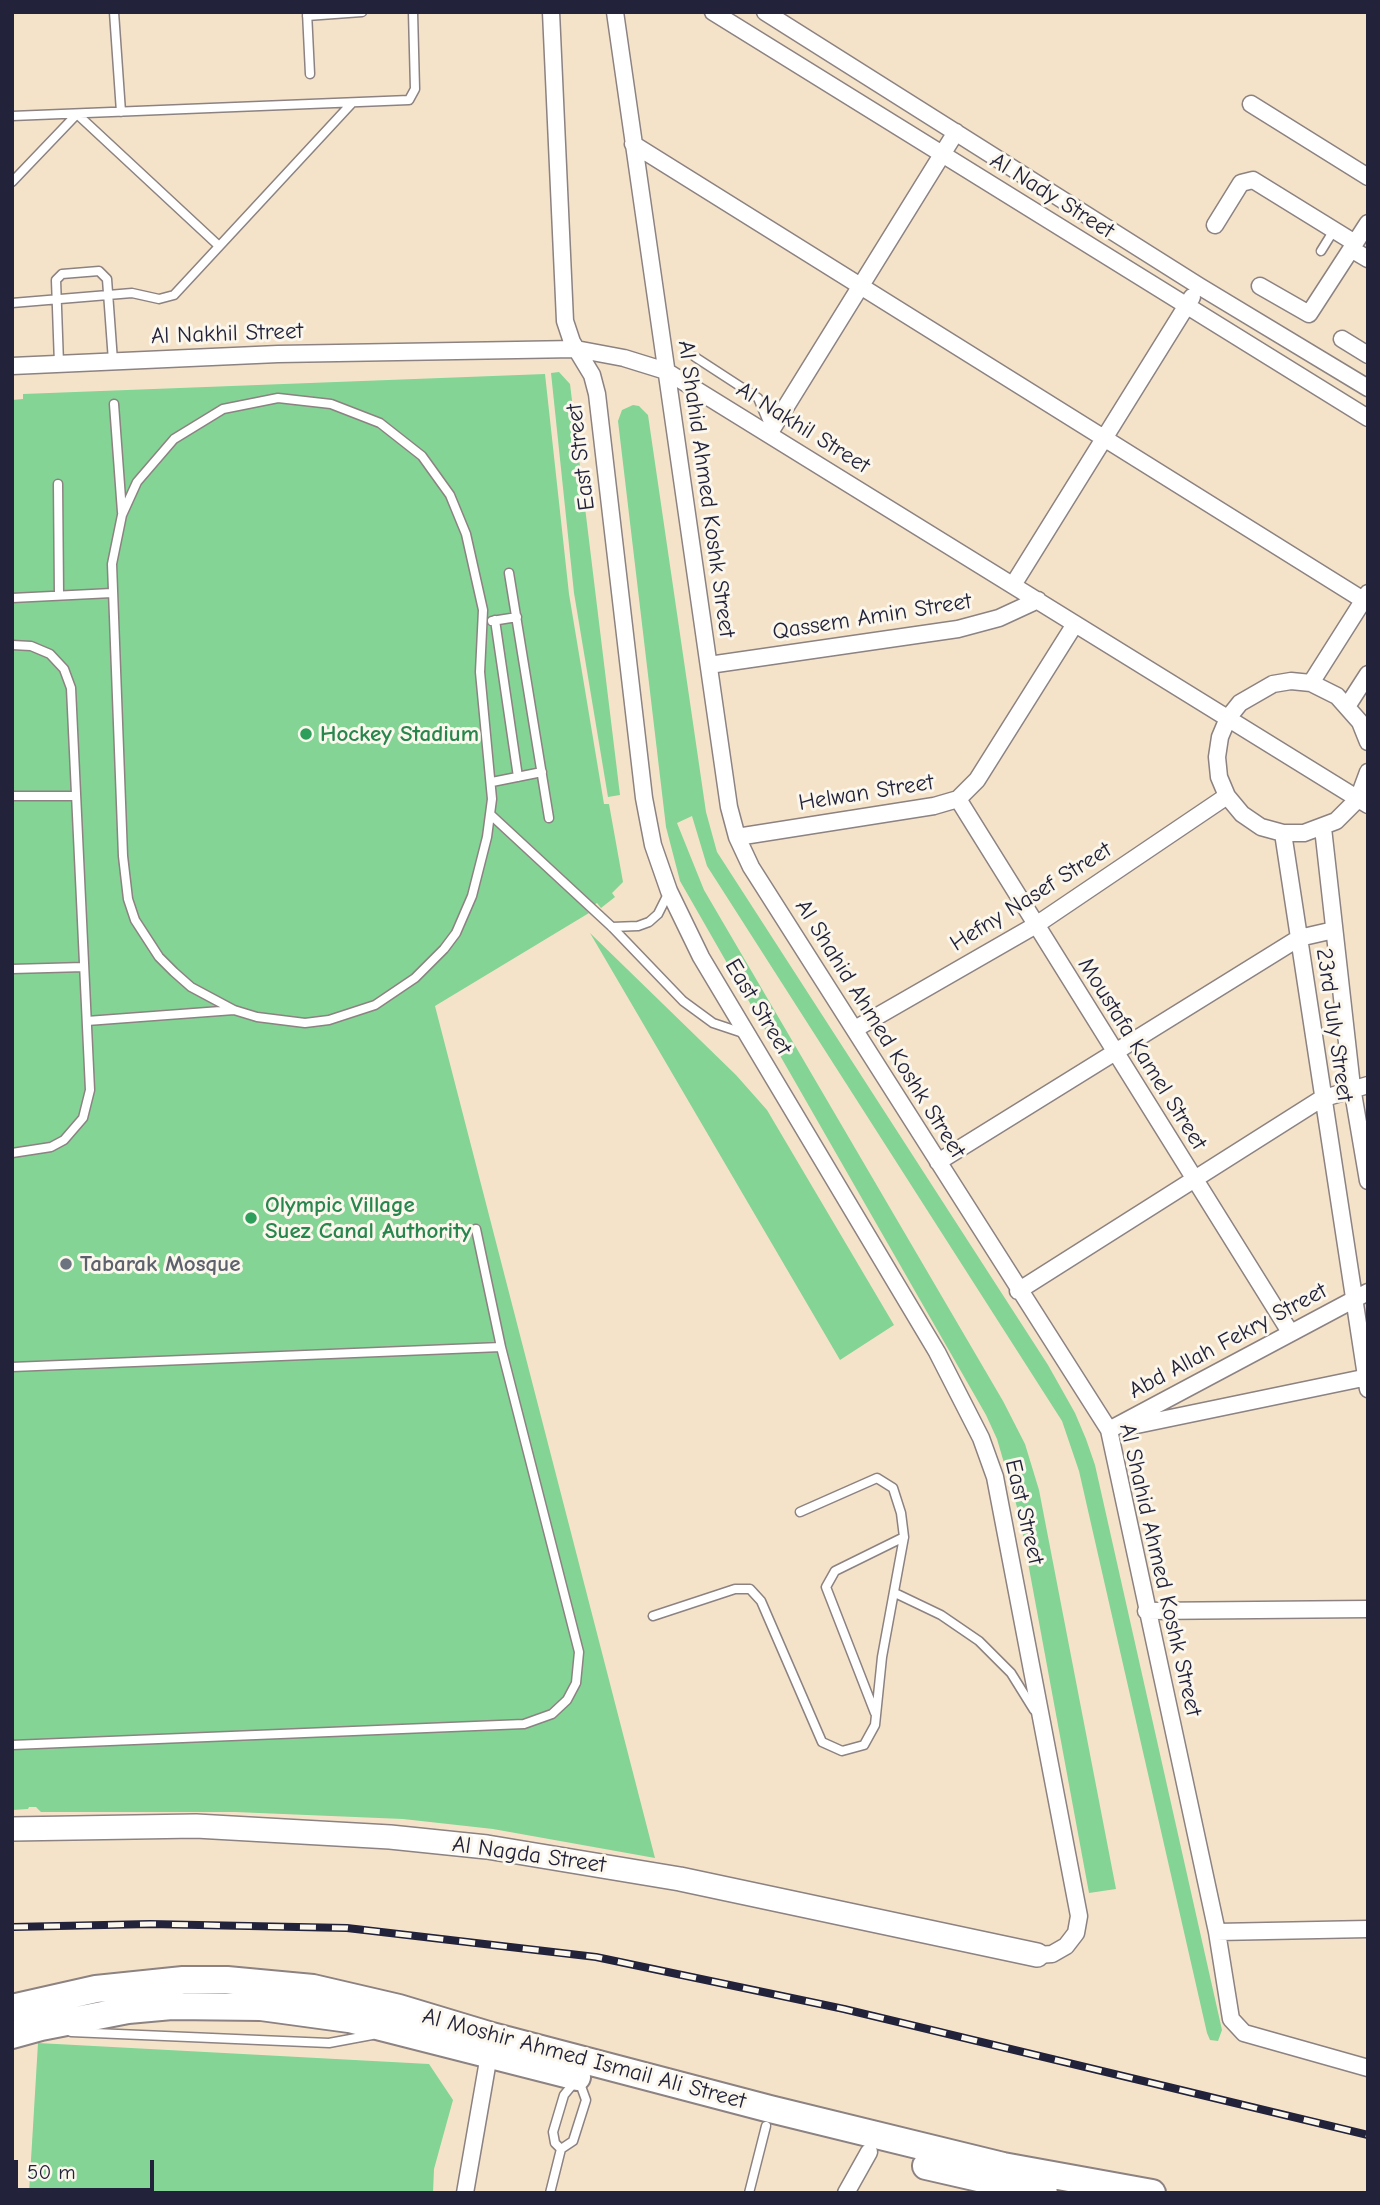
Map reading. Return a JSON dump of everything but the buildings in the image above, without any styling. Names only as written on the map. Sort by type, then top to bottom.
[{"type":"main road","name":"Al Moshir Ahmed Ismail Ali Street","points":[[12,2008],[96,1989],[139,1983],[227,1980],[303,1987],[356,1997],[490,2045],[1046,2187]]},
{"type":"main road","name":"Al Moshir Ahmed Ismail Ali Street","points":[[12,2035],[41,2026],[128,2010],[216,2005],[305,2011],[392,2030],[490,2045]]},
{"type":"main road","name":"Al Moshir Ahmed Ismail Ali Street","points":[[768,2118],[869,2152],[1046,2187],[1152,2193]]},
{"type":"street","name":"East Street","points":[[551,12],[565,321],[576,349],[592,375],[597,394],[645,810],[653,845],[669,891],[701,957],[937,1352],[981,1437],[1007,1526],[1079,1916],[1076,1933],[1066,1946],[1052,1954],[1037,1955]]},
{"type":"street","name":"Al Shahid Ahmed Koshk Street","points":[[615,12],[729,807],[737,837],[751,867],[1018,1291],[1109,1430],[1217,1931],[1228,2010],[1236,2027],[1254,2037],[1368,2068]]},
{"type":"street","name":"Al Nady Street","points":[[713,12],[1368,418]]},
{"type":"street","name":"Al Nady Street","points":[[765,12],[1199,286],[1368,388]]},
{"type":"street","points":[[1251,104],[1368,177]]},
{"type":"street","points":[[769,433],[956,132]]},
{"type":"street","points":[[633,144],[1104,439],[1366,599],[1311,683]]},
{"type":"street","points":[[1215,225],[1241,183],[1249,180],[1334,230],[1368,259]]},
{"type":"street","points":[[1260,286],[1303,313],[1309,314],[1368,223]]},
{"type":"street","points":[[1013,585],[1199,286]]},
{"type":"street","points":[[1342,339],[1368,355]]},
{"type":"street","points":[[1287,369],[1300,347]]},
{"type":"street","name":"Al Nakhil Street","points":[[12,366],[278,354],[576,349],[624,358],[666,371],[1363,802]]},
{"type":"street","name":"Qassem Amin Street","points":[[709,665],[958,629],[999,618],[1038,600]]},
{"type":"street","name":"Helwan Street","points":[[737,837],[934,806],[958,799],[977,780],[1075,624]]},
{"type":"street","points":[[1349,705],[1368,674]]},
{"type":"street","points":[[1368,742],[1349,705],[1325,688],[1291,681],[1264,688],[1240,703],[1228,718],[1220,737],[1217,757],[1219,777],[1227,796],[1252,821],[1283,833],[1304,833],[1323,828],[1363,802],[1368,772]]},
{"type":"street","name":"Hefny Nasef Street","points":[[855,1029],[1036,925],[1227,796]]},
{"type":"street","name":"Moustafa Kamel Street","points":[[958,799],[1290,1332]]},
{"type":"street","name":"23rd July Street","points":[[1323,828],[1334,930],[1360,1086],[1368,1181]]},
{"type":"street","name":"23rd July Street","points":[[1283,833],[1321,1099],[1361,1296],[1367,1381]]},
{"type":"street","points":[[938,1162],[1299,938],[1334,930]]},
{"type":"street","points":[[1018,1291],[1321,1099],[1360,1086]]},
{"type":"street","name":"Abd Allah Fekry Street","points":[[1109,1430],[1361,1296]]},
{"type":"street","points":[[1109,1430],[1367,1381]]},
{"type":"street","points":[[1146,1611],[1368,1609]]},
{"type":"street","name":"Al Nagda Street","points":[[12,1829],[210,1826],[390,1837],[487,1847],[680,1879],[1037,1955]]},
{"type":"street","points":[[1217,1931],[1368,1929]]},
{"type":"street","points":[[465,2193],[490,2045]]},
{"type":"street","points":[[846,2193],[869,2152]]},
{"type":"lane","points":[[114,12],[121,112]]},
{"type":"lane","points":[[310,74],[307,14],[362,12]]},
{"type":"lane","points":[[12,116],[404,101],[413,98],[413,12]]},
{"type":"lane","points":[[12,303],[138,293],[159,299],[174,295],[352,103]]},
{"type":"lane","points":[[77,114],[219,246]]},
{"type":"lane","points":[[12,182],[77,114]]},
{"type":"lane","points":[[1321,251],[1334,230]]},
{"type":"lane","points":[[59,364],[56,283],[62,274],[102,272],[107,279],[113,362]]},
{"type":"lane","points":[[695,357],[758,398],[769,419],[769,433]]},
{"type":"lane","points":[[278,398],[331,404],[380,423],[422,456],[439,477],[466,534],[484,622],[480,672],[492,782],[491,815],[472,895],[456,933],[431,965],[396,993],[353,1014],[317,1021],[281,1022],[234,1010],[191,987],[159,957],[135,920],[128,899],[124,867],[112,593],[112,564],[122,515],[137,482],[153,459],[174,439],[197,422],[223,409],[278,398]]},
{"type":"lane","points":[[114,404],[122,515]]},
{"type":"lane","points":[[58,484],[59,595]]},
{"type":"lane","points":[[509,573],[549,818]]},
{"type":"lane","points":[[12,598],[112,593]]},
{"type":"lane","points":[[484,622],[517,617]]},
{"type":"lane","points":[[495,620],[518,777]]},
{"type":"lane","points":[[12,645],[31,646],[50,654],[68,678],[90,1090],[83,1118],[64,1140],[51,1147],[12,1153]]},
{"type":"lane","points":[[492,782],[542,772]]},
{"type":"lane","points":[[12,796],[76,796]]},
{"type":"lane","points":[[491,815],[612,928],[697,1013],[747,1035]]},
{"type":"lane","points":[[612,928],[638,926],[649,922],[665,904],[669,891]]},
{"type":"lane","points":[[12,968],[84,967]]},
{"type":"lane","points":[[86,1021],[234,1010]]},
{"type":"lane","points":[[12,1745],[524,1724],[552,1714],[567,1700],[576,1683],[579,1651],[501,1348],[476,1229]]},
{"type":"lane","points":[[12,1367],[501,1348]]},
{"type":"lane","points":[[653,1616],[735,1589],[750,1589],[761,1601],[822,1742],[831,1749],[854,1750],[871,1736],[876,1716],[881,1668],[904,1537],[901,1513],[893,1488],[883,1479],[870,1479],[800,1512]]},
{"type":"lane","points":[[876,1716],[826,1587],[835,1571],[904,1537]]},
{"type":"lane","points":[[895,1593],[961,1627],[988,1648],[1025,1692],[1045,1732]]},
{"type":"lane","points":[[561,2149],[555,2143],[553,2132],[564,2095],[580,2069]]},
{"type":"lane","points":[[551,2193],[561,2149],[573,2141],[586,2100],[580,2069]]},
{"type":"lane","points":[[749,2193],[768,2118]]},
{"type":"green space","points":[[559,372],[570,384],[620,795],[608,797],[574,593],[551,373]]},
{"type":"green space","name":"Olympic Village Suez Canal Authority","points":[[545,374],[569,594],[604,804],[609,804],[623,882],[612,893],[615,897],[601,908],[597,903],[586,910],[589,913],[435,1006],[655,1858],[493,1829],[403,1819],[235,1812],[41,1812],[36,1807],[12,1810],[12,400],[23,399],[23,394]]},
{"type":"green space","points":[[633,405],[639,406],[648,415],[706,812],[717,852],[1048,1365],[1086,1439],[1095,1465],[1222,2030],[1218,2041],[1210,2040],[1207,2033],[1079,1471],[1062,1421],[707,866],[692,816],[677,823],[704,890],[1003,1401],[1025,1444],[1039,1490],[1116,1889],[1089,1893],[1019,1514],[997,1439],[986,1415],[680,881],[666,827],[618,421],[622,410]]},
{"type":"green space","points":[[590,933],[736,1075],[767,1110],[894,1325],[840,1360]]},
{"type":"green space","points":[[38,2043],[429,2064],[453,2100],[434,2169],[433,2193],[29,2193]]},
{"type":"railway","points":[[12,1927],[150,1924],[347,1928],[596,1957],[844,2009],[1368,2135]]},
{"type":"place","name":"Hockey Stadium","points":[[306,734]]},
{"type":"place","name":"Olympic Village Suez Canal Authority","points":[[251,1218]]},
{"type":"place","name":"Tabarak Mosque","points":[[66,1264]]}]
